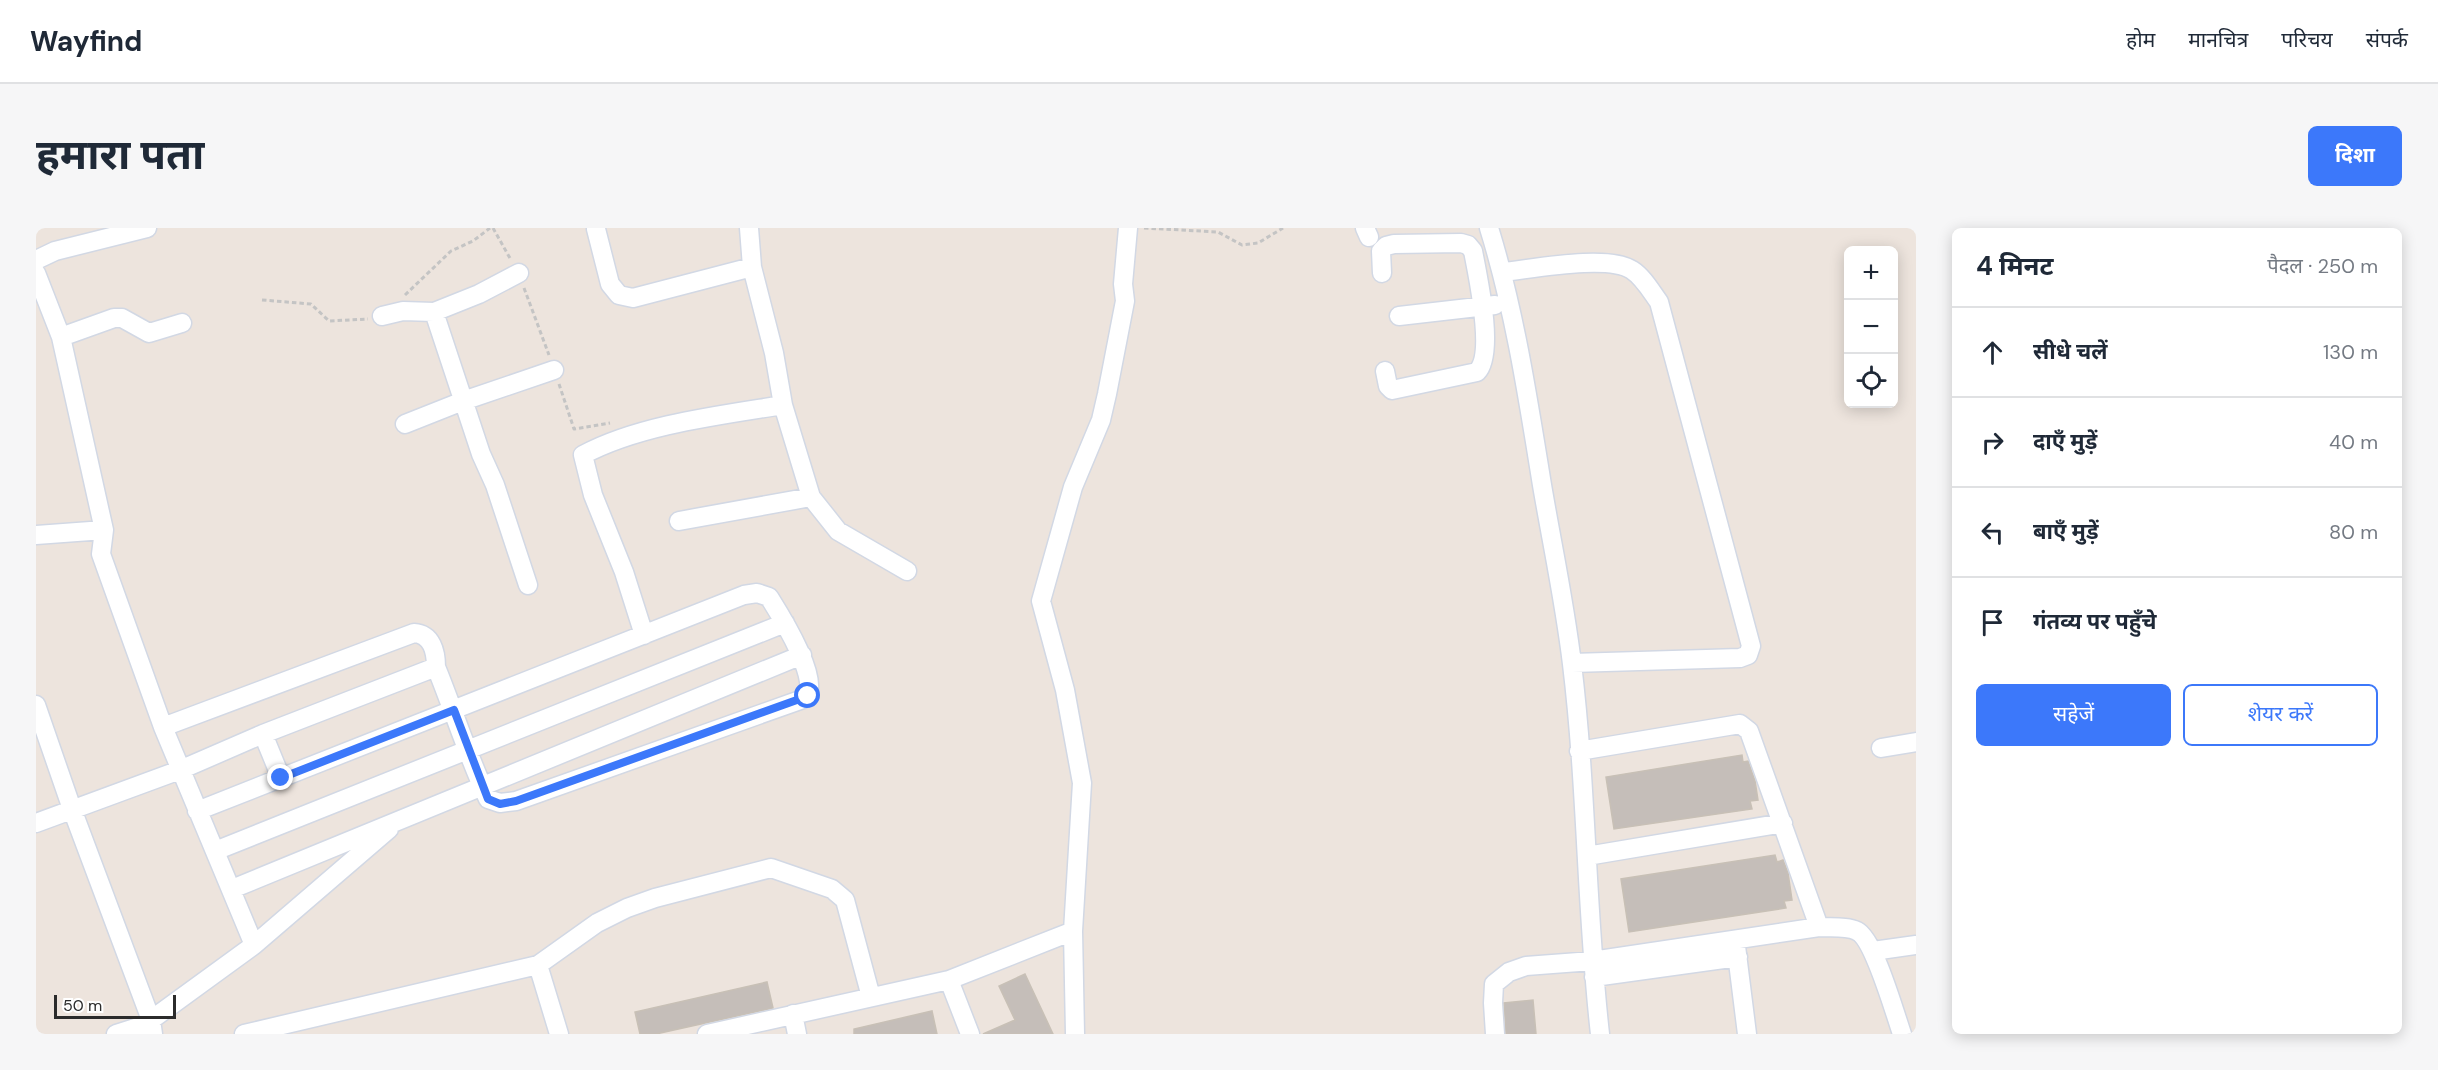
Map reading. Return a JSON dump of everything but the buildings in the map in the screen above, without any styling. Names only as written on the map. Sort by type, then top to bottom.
[{"type":"street","points":[[36,260],[55,251],[147,228]]},
{"type":"street","points":[[749,228],[752,267],[774,354],[783,405],[811,497],[838,531],[907,571]]},
{"type":"street","points":[[1075,1034],[1073,931],[1082,783],[1065,690],[1041,601],[1073,487],[1101,420],[1125,301],[1123,284],[1128,228]]},
{"type":"street","points":[[1489,228],[1503,272],[1525,383],[1572,663],[1580,751],[1593,969],[1600,1034]]},
{"type":"street","points":[[596,229],[610,284],[619,295],[633,298],[752,267]]},
{"type":"street","points":[[1382,273],[1381,251],[1386,246],[1461,243],[1468,245],[1473,251],[1484,307],[1485,358],[1483,367],[1477,372],[1392,390],[1388,386],[1385,371]]},
{"type":"street","points":[[1503,272],[1602,262],[1631,269],[1647,284],[1659,302],[1751,646],[1748,655],[1740,658],[1572,663]]},
{"type":"street","points":[[36,273],[61,337],[104,530],[100,554],[163,727],[254,945]]},
{"type":"street","points":[[382,316],[403,312],[434,312],[479,294],[519,273]]},
{"type":"street","points":[[1399,316],[1509,304]]},
{"type":"street","points":[[434,312],[528,585]]},
{"type":"street","points":[[61,337],[114,318],[122,318],[149,333],[182,323]]},
{"type":"street","points":[[405,424],[463,401],[554,370]]},
{"type":"street","points":[[644,634],[624,572],[592,495],[583,455],[623,438],[710,416],[783,405]]},
{"type":"street","points":[[679,521],[811,497]]},
{"type":"street","points":[[36,536],[104,530]]},
{"type":"street","points":[[163,727],[414,633],[420,633],[432,644],[436,655],[436,668],[454,710],[481,785],[488,799],[500,804],[516,801],[803,699],[811,691],[802,655],[769,597],[757,593],[744,595],[644,634],[454,710],[197,811]]},
{"type":"street","points":[[215,851],[785,623]]},
{"type":"street","points":[[232,889],[802,655]]},
{"type":"street","points":[[36,823],[180,770],[263,734],[436,668]]},
{"type":"street","points":[[36,705],[152,1025]]},
{"type":"street","points":[[1580,751],[1740,724],[1749,731],[1820,927]]},
{"type":"street","points":[[263,734],[281,778]]},
{"type":"street","points":[[1881,748],[1916,742]]},
{"type":"street","points":[[116,1034],[152,1025],[254,945],[401,819]]},
{"type":"street","points":[[1587,856],[1784,824]]},
{"type":"street","points":[[244,1034],[274,1030],[538,965],[597,923],[627,908],[655,898],[771,868],[832,889],[845,900],[871,997]]},
{"type":"street","points":[[1495,1034],[1494,984],[1509,972],[1526,966],[1593,969],[1737,949],[1820,927],[1857,931],[1863,935],[1873,951],[1902,1034]]},
{"type":"street","points":[[707,1034],[949,980],[1073,931]]},
{"type":"street","points":[[1873,951],[1916,945]]},
{"type":"street","points":[[1737,949],[1747,1034]]},
{"type":"street","points":[[538,965],[559,1034]]},
{"type":"street","points":[[949,980],[970,1034]]},
{"type":"street","points":[[793,1014],[797,1034]]},
{"type":"path","points":[[403,296],[451,251],[473,242],[491,228],[519,273],[574,429],[604,423],[616,424],[623,438]]},
{"type":"path","points":[[1142,228],[1218,232],[1242,245],[1258,243],[1283,228]]},
{"type":"path","points":[[262,300],[311,304],[330,321],[363,320],[382,316]]},
{"type":"route","points":[[281,778],[454,710],[481,785],[488,799],[500,804],[516,801],[808,696]]}]
